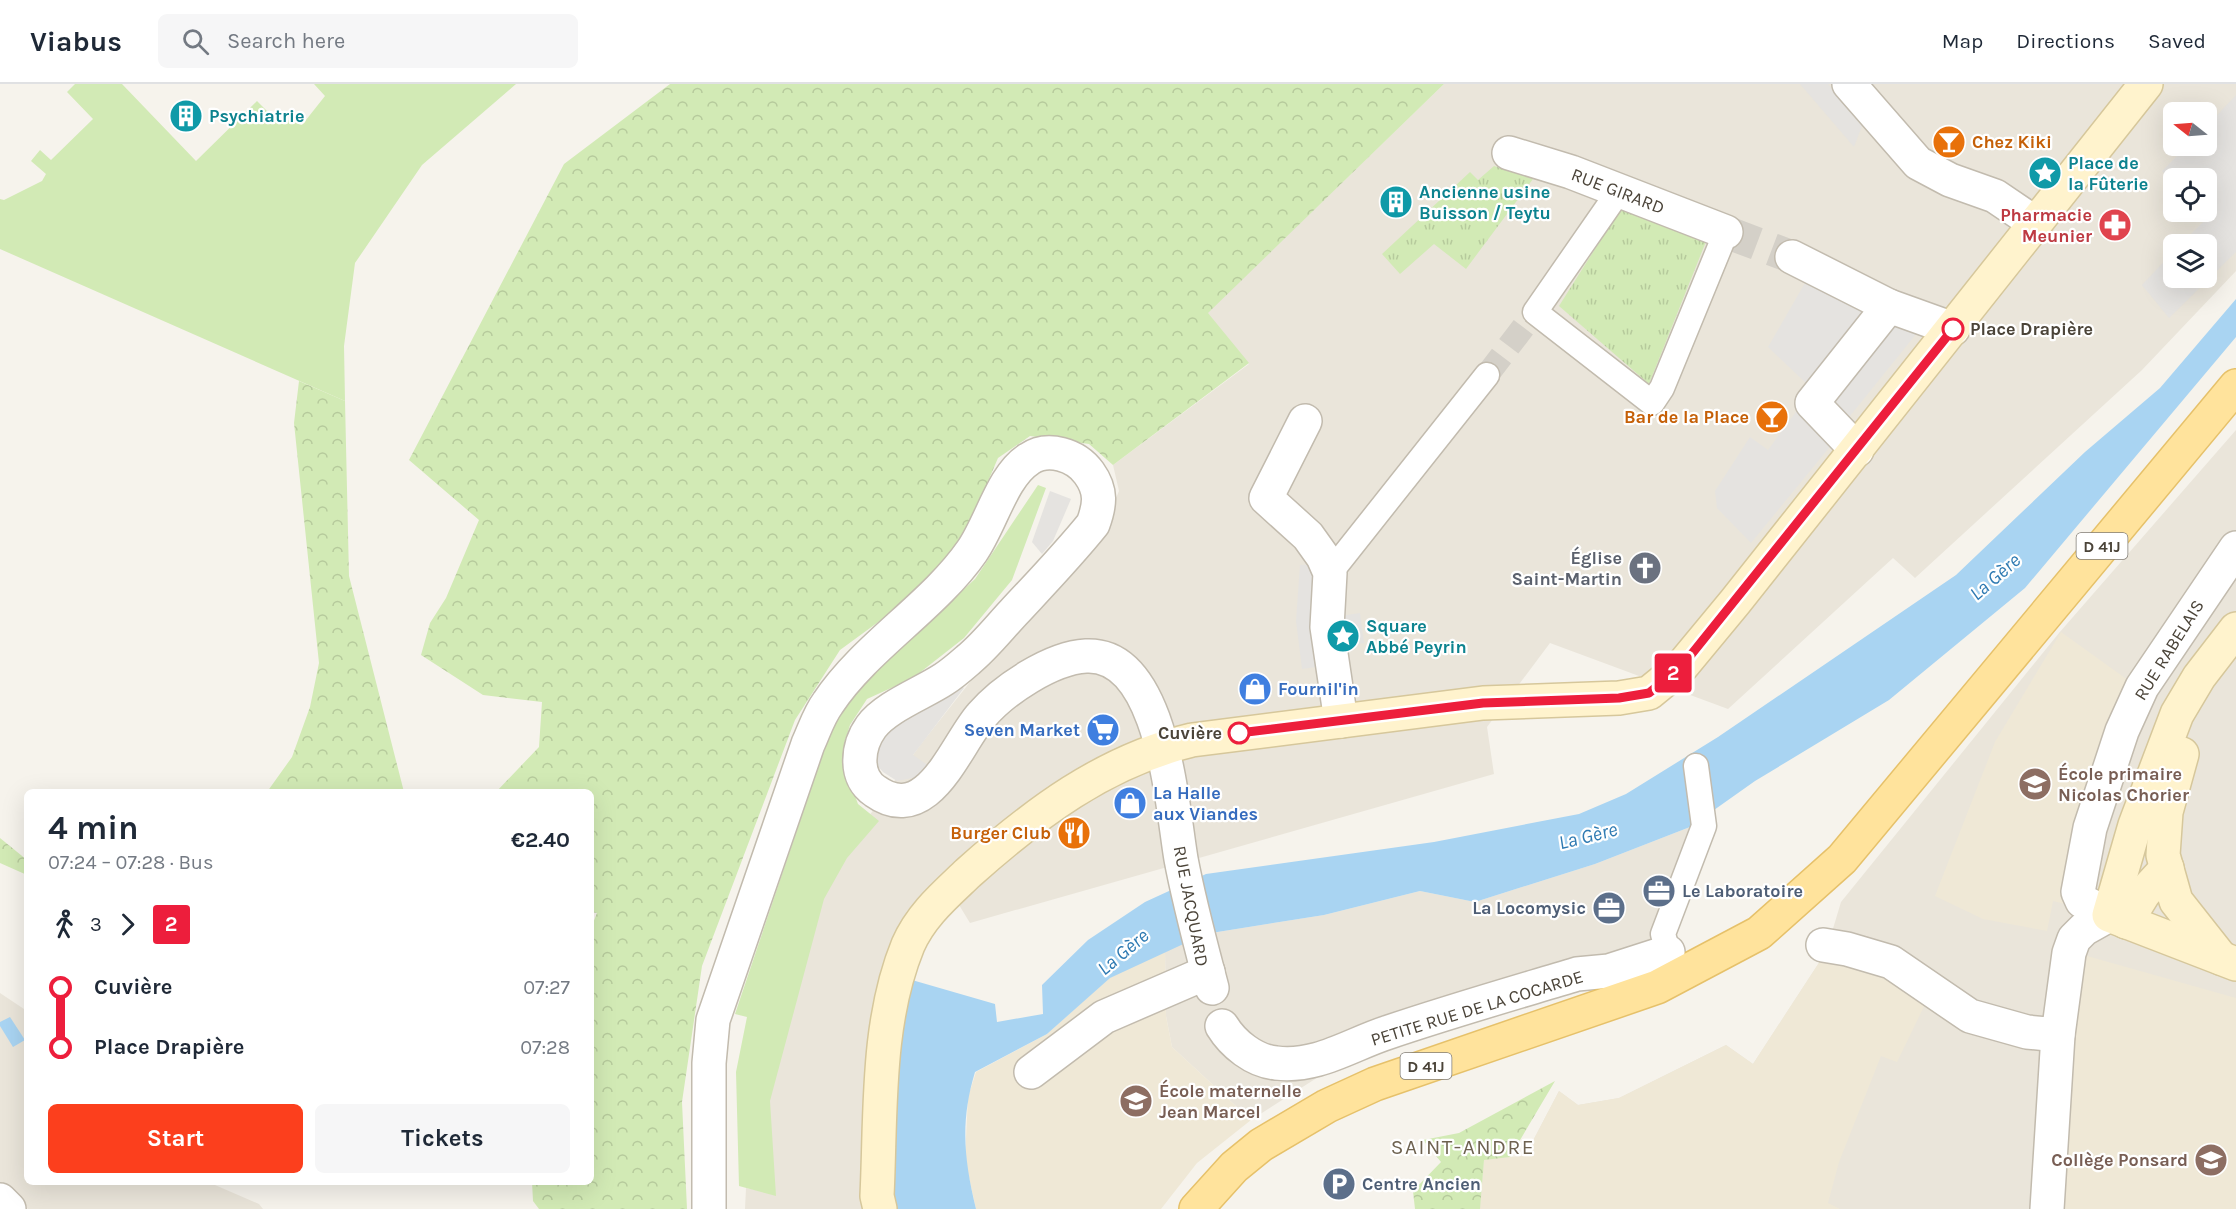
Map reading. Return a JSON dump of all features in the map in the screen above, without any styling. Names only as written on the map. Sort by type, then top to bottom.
[{"type":"main road","points":[[880,1209],[877,1196],[882,1072],[889,1020],[907,948],[916,927],[929,911],[1005,840],[1065,793],[1162,747],[1191,740],[1483,703],[1619,698],[1649,693],[1682,666],[1857,450],[2146,84]]},
{"type":"main road","name":"D 41J","points":[[1196,1209],[1226,1175],[1260,1145],[1327,1106],[1386,1080],[1657,987],[1759,933],[1800,899],[1842,859],[2236,386]]},
{"type":"main road","points":[[2117,919],[2135,825],[2177,714],[2199,678],[2236,629]]},
{"type":"main road","points":[[2199,678],[2178,773],[2166,812],[2163,855],[2176,901],[2229,962]]},
{"type":"main road","points":[[2117,919],[2167,868]]},
{"type":"main road","points":[[2117,919],[2229,962]]},
{"type":"street","points":[[1849,84],[1918,163],[1950,180],[1995,196],[2035,223]]},
{"type":"street","name":"RUE GIRARD","points":[[1509,153],[1619,191],[1726,232]]},
{"type":"street","points":[[1619,191],[1530,318],[1652,410],[1726,232]]},
{"type":"street","points":[[1792,257],[1827,277],[1889,306],[1953,329]]},
{"type":"street","points":[[1857,450],[1812,403],[1889,306]]},
{"type":"street","points":[[1330,573],[1487,375]]},
{"type":"street","points":[[1305,421],[1266,498],[1308,536],[1323,557],[1330,573],[1328,627],[1341,721]]},
{"type":"street","name":"RUE JACQUARD","points":[[709,1209],[708,1064],[713,1020],[808,744],[827,703],[963,563],[990,522],[1016,467],[1032,457],[1049,452],[1064,455],[1086,468],[1096,482],[1100,497],[1093,524],[970,658],[944,679],[873,723],[860,752],[860,767],[866,781],[874,791],[900,800],[912,798],[938,782],[980,717],[1000,696],[1020,682],[1068,659],[1087,656],[1111,661],[1132,680],[1154,719],[1162,747],[1182,861],[1208,971],[1104,1017],[1031,1072]]},
{"type":"street","name":"RUE RABELAIS","points":[[2117,919],[2082,901],[2078,892],[2090,828],[2122,731],[2142,687],[2236,548]]},
{"type":"street","points":[[1668,952],[1663,934],[1704,826],[1696,766]]},
{"type":"street","points":[[2047,1209],[2058,1035],[2069,954],[2074,939],[2084,929],[2117,919]]},
{"type":"street","points":[[1823,945],[1846,948],[1891,962],[1970,1016],[2027,1032],[2058,1035]]},
{"type":"street","name":"PETITE RUE DE LA COCARDE","points":[[1222,1026],[1228,1036],[1240,1046],[1266,1061],[1277,1064],[1322,1060],[1387,1032],[1577,974],[1609,971],[1668,952]]},
{"type":"street","points":[[0,1200],[9,1209]]},
{"type":"shaded area","points":[[1444,84],[2236,84],[2236,271],[2142,370],[1915,578],[1893,558],[1728,709],[1550,643],[1487,727],[1494,774],[970,923],[942,877],[907,911],[888,960],[865,1209],[745,1209],[746,1188],[767,1192],[758,1104],[781,969],[869,816],[921,744],[1026,611],[1100,536],[1119,491],[1113,465],[1249,364],[1207,313]]},
{"type":"shaded area","points":[[1800,84],[1828,84],[1862,126],[1854,147]]},
{"type":"shaded area","points":[[2236,95],[2236,252],[2217,271],[2217,234],[2191,234],[2203,222],[2217,222],[2217,168],[2165,168],[2177,156],[2217,156],[2217,115]]},
{"type":"shaded area","points":[[1817,262],[1930,303],[1921,328],[1846,421],[1768,347]]},
{"type":"shaded area","points":[[2163,263],[2163,288],[2199,288],[2169,318],[2142,285]]},
{"type":"shaded area","points":[[1798,409],[1833,443],[1751,543],[1717,508],[1715,491],[1750,437],[1768,450]]},
{"type":"shaded area","points":[[2236,430],[2236,1209],[1480,1209],[1484,1159],[1525,1156],[1559,1091],[1578,1105],[1619,1098],[1726,1045],[1753,1064],[1826,952],[1841,902],[2059,633]]},
{"type":"shaded area","points":[[1050,491],[1071,499],[1053,541],[1042,554],[1032,542]]},
{"type":"shaded area","points":[[1321,564],[1340,616],[1360,613],[1364,643],[1346,646],[1344,663],[1302,669],[1296,621],[1300,565]]},
{"type":"shaded area","name":"École primaire Nicolas Chorier","points":[[2061,632],[2132,683],[2065,904],[2053,901],[2047,931],[1983,919],[1935,896],[1995,742]]},
{"type":"shaded area","points":[[959,683],[964,688],[913,755],[929,766],[922,776],[897,781],[883,772],[876,764],[878,745],[886,732]]},
{"type":"shaded area","points":[[1690,827],[1695,831],[1640,972],[1395,1043],[1323,1074],[1251,1120],[1172,1047],[1166,1016],[1165,951],[1205,934],[1324,915],[1420,891],[1475,902],[1595,864]]},
{"type":"shaded area","points":[[1165,951],[1166,1016],[1172,1047],[1251,1120],[1197,1163],[1161,1209],[976,1209],[965,1160],[968,1097],[976,1072],[1047,1034],[1109,978]]},
{"type":"shaded area","points":[[1826,952],[1930,994],[1897,1062],[1881,1056],[1839,1162],[1828,1203],[1840,1209],[1480,1209],[1484,1159],[1525,1156],[1559,1091],[1578,1105],[1619,1098],[1726,1045],[1753,1064]]},
{"type":"shaded area","points":[[2087,956],[2236,998],[2236,1209],[2059,1209],[2079,997]]},
{"type":"shaded area","points":[[0,993],[24,1009],[24,1185],[215,1185],[259,1204],[263,1209],[28,1209],[0,1182]]},
{"type":"green space","points":[[75,84],[122,84],[196,161],[257,101],[270,114],[302,125],[325,96],[314,84],[516,84],[422,165],[355,263],[344,346],[345,401],[0,249],[0,199],[4,200],[42,181],[46,174],[31,161],[40,150],[51,160],[93,119],[67,92]]},
{"type":"green space","points":[[670,84],[1444,84],[1208,313],[1249,363],[1113,465],[1089,444],[1030,436],[998,458],[974,514],[945,566],[907,601],[840,650],[795,720],[702,966],[682,1102],[687,1209],[539,1209],[533,1201],[532,1185],[594,1185],[594,920],[597,913],[594,912],[594,789],[499,789],[539,747],[542,702],[483,695],[421,655],[430,623],[446,598],[479,520],[409,460],[564,164]]},
{"type":"green space","points":[[1516,159],[1536,175],[1466,269],[1434,244],[1400,274],[1382,254],[1470,172],[1478,180],[1494,166],[1504,169]]},
{"type":"green space","points":[[1622,206],[1709,234],[1649,384],[1559,306]]},
{"type":"green space","points":[[299,381],[345,401],[349,576],[403,789],[269,789],[292,757],[310,707],[319,663],[294,423]]},
{"type":"green space","points":[[1038,485],[1046,488],[1012,580],[964,638],[913,678],[867,699],[850,725],[844,744],[845,769],[858,804],[879,821],[847,858],[824,899],[770,1101],[776,1196],[739,1186],[736,1072],[747,1017],[735,1014],[832,726],[855,690],[975,579]]},
{"type":"green space","points":[[0,838],[24,858],[24,874],[0,863]]},
{"type":"green space","points":[[1555,1081],[1510,1157],[1484,1160],[1480,1209],[1415,1209],[1413,1191],[1441,1162],[1423,1140],[1459,1133]]},
{"type":"water","name":"La Gère","points":[[2236,299],[2236,337],[2025,588],[1889,700],[1755,781],[1690,827],[1595,864],[1475,902],[1420,891],[1324,915],[1205,934],[1110,978],[1047,1034],[975,1072],[967,1107],[965,1140],[976,1209],[892,1209],[899,1049],[912,980],[995,1004],[997,1022],[1043,1014],[1042,985],[1088,940],[1145,902],[1206,874],[1434,842],[1579,814],[1626,794],[1718,737],[1956,575],[2085,452],[2160,388]]},
{"type":"water","points":[[10,1017],[24,1041],[13,1047],[0,1026],[0,1022]]},
{"type":"tunnel","points":[[1726,232],[1792,257]]},
{"type":"tunnel","points":[[1487,375],[1525,325]]},
{"type":"bus line","name":"2","points":[[1239,733],[1483,703],[1619,698],[1649,693],[1682,666],[1953,329]]},
{"type":"place","name":"Psychiatrie","points":[[186,116]]},
{"type":"place","name":"Chez Kiki","points":[[1949,142]]},
{"type":"place","name":"Place de la Fûterie","points":[[2045,173]]},
{"type":"place","name":"Ancienne usine Buisson / Teytu","points":[[1396,202]]},
{"type":"place","name":"Pharmacie Meunier","points":[[2115,225]]},
{"type":"place","name":"Place Drapière","points":[[1953,329]]},
{"type":"place","name":"Bar de la Place","points":[[1772,417]]},
{"type":"place","name":"Église Saint-Martin","points":[[1645,568]]},
{"type":"place","name":"Square Abbé Peyrin","points":[[1343,636]]},
{"type":"place","name":"Fournil'in","points":[[1255,689]]},
{"type":"place","name":"Seven Market","points":[[1103,730]]},
{"type":"place","name":"Cuvière","points":[[1239,733]]},
{"type":"place","name":"École primaire Nicolas Chorier","points":[[2035,784]]},
{"type":"place","name":"La Halle aux Viandes","points":[[1130,803]]},
{"type":"place","name":"Burger Club","points":[[1074,833]]},
{"type":"place","name":"Le Laboratoire","points":[[1659,891]]},
{"type":"place","name":"La Locomysic","points":[[1609,908]]},
{"type":"place","name":"École maternelle Jean Marcel","points":[[1136,1101]]},
{"type":"place","name":"Collège Ponsard","points":[[2211,1160]]},
{"type":"place","name":"Centre Ancien","points":[[1339,1184]]},
{"type":"district","name":"SAINT-ANDRE","points":[[1463,1147]]}]
